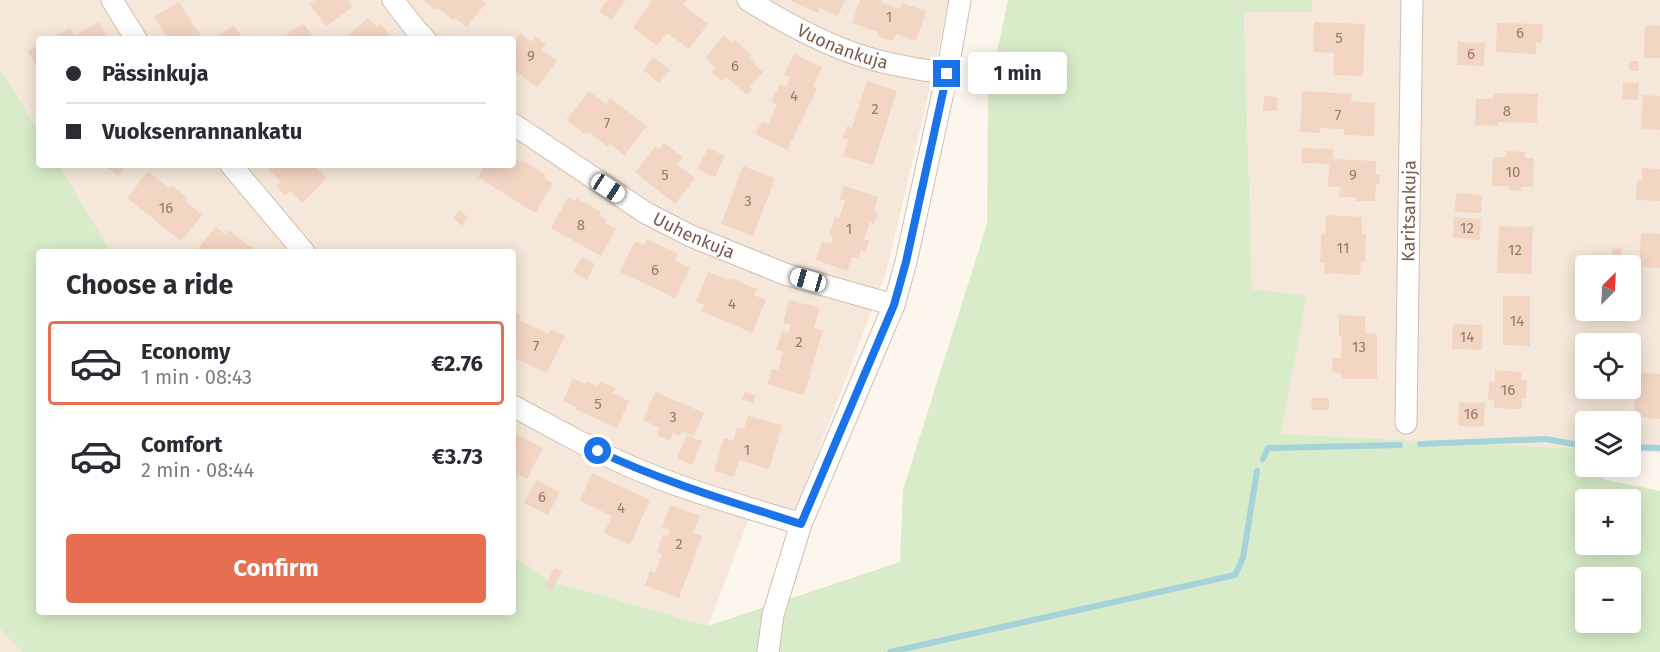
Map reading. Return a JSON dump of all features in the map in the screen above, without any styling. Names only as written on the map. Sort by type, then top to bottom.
[{"type":"street","points":[[112,0],[134,36]]},
{"type":"street","points":[[393,0],[423,36]]},
{"type":"street","name":"Vuonankuja","points":[[748,0],[790,26],[824,42],[866,57],[908,68],[947,74]]},
{"type":"street","points":[[768,652],[773,615],[801,524],[894,305],[906,262],[947,74],[960,0]]},
{"type":"street","name":"Karitsankuja","points":[[1407,423],[1412,0]]},
{"type":"street","name":"Uuhenkuja","points":[[516,126],[646,213],[691,236],[785,274],[894,305]]},
{"type":"street","points":[[234,168],[301,249]]},
{"type":"street","points":[[516,408],[582,444],[629,466],[694,490],[801,524]]},
{"type":"shaded area","points":[[0,0],[949,0],[886,273],[789,528],[750,516],[708,626],[548,580],[516,557],[516,249],[109,249],[61,168],[516,168],[516,36],[36,36],[36,127],[0,68]]},
{"type":"shaded area","points":[[1313,0],[1660,0],[1660,453],[1641,452],[1641,411],[1575,411],[1575,449],[1281,434],[1307,297],[1252,289],[1244,12],[1312,12]]},
{"type":"shaded area","points":[[0,629],[22,652],[0,652]]},
{"type":"green space","points":[[1008,0],[1313,0],[1312,12],[1244,12],[1252,289],[1307,296],[1281,434],[1575,449],[1575,477],[1602,477],[1660,491],[1660,652],[22,652],[0,629],[0,68],[36,127],[36,168],[61,168],[109,249],[36,249],[36,615],[516,615],[516,557],[548,580],[708,626],[900,562],[903,490],[987,224],[988,96]]},
{"type":"building","points":[[315,0],[348,0],[353,7],[326,26],[309,4]]},
{"type":"building","points":[[423,0],[482,0],[486,3],[467,27]]},
{"type":"building","points":[[608,0],[626,0],[611,20],[599,11]]},
{"type":"building","points":[[652,0],[687,0],[683,5],[708,24],[689,49],[667,33],[657,46],[633,28]]},
{"type":"building","points":[[789,0],[845,0],[838,16],[820,8],[818,13]]},
{"type":"building","points":[[860,0],[882,0],[881,2],[900,9],[902,3],[926,11],[916,41],[896,34],[894,41],[877,36],[878,32],[852,23]]},
{"type":"building","points":[[179,2],[201,36],[166,36],[154,17]]},
{"type":"building","points":[[368,18],[377,27],[380,24],[390,36],[347,36]]},
{"type":"building","points":[[99,22],[106,36],[75,36]]},
{"type":"building","points":[[1314,22],[1365,24],[1363,76],[1333,75],[1334,53],[1313,52]]},
{"type":"building","points":[[303,23],[312,35],[287,36]]},
{"type":"building","points":[[1497,23],[1543,24],[1542,43],[1536,42],[1536,54],[1496,52]]},
{"type":"building","points":[[234,25],[241,36],[218,36]]},
{"type":"building","points":[[1645,25],[1660,26],[1660,58],[1644,58]]},
{"type":"building","points":[[70,28],[75,36],[55,36]]},
{"type":"building","points":[[520,33],[531,42],[535,36],[546,44],[542,50],[557,61],[537,87],[516,71],[516,38]]},
{"type":"building","points":[[724,35],[732,42],[734,39],[751,55],[750,57],[756,62],[754,64],[763,72],[750,87],[753,89],[747,95],[726,77],[722,81],[711,72],[715,67],[705,58]]},
{"type":"building","points":[[1458,42],[1485,43],[1484,66],[1457,65]]},
{"type":"building","points":[[36,47],[36,66],[28,51]]},
{"type":"building","points":[[794,54],[822,67],[813,86],[817,89],[787,150],[755,134],[762,121],[768,124],[777,105],[771,102],[780,84],[786,87],[790,78],[784,75]]},
{"type":"building","points":[[653,57],[670,70],[659,83],[643,70]]},
{"type":"building","points":[[1629,61],[1638,61],[1638,71],[1629,71]]},
{"type":"building","points":[[867,81],[897,91],[873,165],[843,156],[848,140],[843,138],[847,126],[852,128]]},
{"type":"building","points":[[1623,82],[1639,83],[1638,100],[1622,99]]},
{"type":"building","points":[[589,91],[606,104],[610,98],[647,126],[624,155],[610,144],[608,147],[589,132],[586,135],[566,120]]},
{"type":"building","points":[[1302,91],[1352,94],[1351,101],[1375,103],[1374,136],[1344,135],[1344,129],[1320,128],[1320,133],[1300,132]]},
{"type":"building","points":[[1493,93],[1538,94],[1537,123],[1498,122],[1498,126],[1475,125],[1476,99],[1493,99]]},
{"type":"building","points":[[1643,95],[1660,96],[1660,130],[1641,129]]},
{"type":"building","points":[[1264,96],[1277,97],[1277,111],[1263,111]]},
{"type":"building","points":[[664,143],[683,157],[677,164],[695,178],[675,204],[635,172],[655,147],[659,149]]},
{"type":"building","points":[[708,148],[725,156],[715,177],[697,169]]},
{"type":"building","points":[[1302,148],[1333,149],[1333,159],[1376,161],[1376,175],[1380,175],[1379,184],[1376,184],[1375,201],[1356,201],[1356,197],[1339,197],[1340,187],[1328,187],[1329,164],[1301,163]]},
{"type":"building","points":[[1506,151],[1525,152],[1525,158],[1534,158],[1533,187],[1521,187],[1521,191],[1509,190],[1509,186],[1492,186],[1493,157],[1506,157]]},
{"type":"building","points":[[516,160],[521,162],[522,160],[546,175],[544,178],[553,184],[535,213],[478,177],[483,168],[516,168]]},
{"type":"building","points":[[743,166],[775,178],[753,236],[721,224]]},
{"type":"building","points":[[109,168],[125,168],[118,176]]},
{"type":"building","points":[[267,168],[317,168],[327,178],[302,203],[290,191],[285,195],[276,186],[281,182]]},
{"type":"building","points":[[1642,168],[1660,169],[1660,201],[1636,200],[1637,180],[1642,181]]},
{"type":"building","points":[[148,171],[169,188],[171,185],[188,198],[185,201],[202,215],[181,241],[127,198]]},
{"type":"building","points":[[844,186],[878,197],[874,211],[878,212],[874,224],[870,222],[864,239],[869,241],[865,252],[861,250],[858,258],[852,257],[847,271],[816,260],[822,241],[831,244],[833,236],[829,235],[835,216],[839,218],[845,201],[839,199]]},
{"type":"building","points":[[1456,193],[1482,195],[1481,213],[1455,212]]},
{"type":"building","points":[[568,197],[575,201],[576,198],[601,212],[600,215],[607,220],[606,223],[616,229],[601,256],[551,228]]},
{"type":"building","points":[[459,210],[468,217],[462,226],[453,218]]},
{"type":"building","points":[[1326,215],[1362,217],[1362,234],[1366,234],[1365,262],[1361,262],[1360,275],[1324,273],[1325,263],[1320,263],[1321,234],[1325,234]]},
{"type":"building","points":[[1454,217],[1481,219],[1480,240],[1453,238]]},
{"type":"building","points":[[1499,226],[1533,227],[1531,274],[1497,273]]},
{"type":"building","points":[[216,227],[225,234],[229,230],[253,249],[198,249]]},
{"type":"building","points":[[1641,233],[1660,234],[1660,268],[1641,267]]},
{"type":"building","points":[[647,239],[678,254],[675,261],[690,268],[675,298],[620,272],[635,241],[644,245]]},
{"type":"building","points":[[1621,248],[1622,255],[1613,255],[1612,249]]},
{"type":"building","points":[[582,257],[595,264],[587,280],[573,272]]},
{"type":"building","points":[[708,272],[757,289],[754,295],[766,300],[752,333],[701,311],[704,305],[696,302]]},
{"type":"building","points":[[1503,296],[1530,296],[1530,346],[1503,345]]},
{"type":"building","points":[[789,300],[820,308],[814,328],[823,330],[804,395],[767,384],[772,369],[778,370],[783,352],[776,350],[782,331],[788,333],[791,325],[783,323]]},
{"type":"building","points":[[516,312],[521,315],[519,320],[549,334],[551,329],[565,336],[547,373],[516,358]]},
{"type":"building","points":[[1339,315],[1365,316],[1365,333],[1377,334],[1377,379],[1341,379],[1341,373],[1332,372],[1333,358],[1341,358],[1342,337],[1339,337]]},
{"type":"building","points":[[1453,324],[1483,325],[1482,350],[1452,349]]},
{"type":"building","points":[[1495,370],[1521,372],[1521,379],[1527,380],[1526,399],[1522,399],[1522,409],[1494,408],[1494,400],[1488,400],[1489,381],[1495,382]]},
{"type":"building","points":[[1641,373],[1660,374],[1660,419],[1641,418],[1641,411],[1634,411],[1635,399],[1641,399]]},
{"type":"building","points":[[573,378],[585,384],[586,381],[598,386],[600,381],[615,388],[613,393],[629,401],[617,428],[563,401]]},
{"type":"building","points":[[745,391],[755,395],[753,403],[742,400]]},
{"type":"building","points":[[655,392],[704,413],[694,436],[682,431],[680,436],[673,433],[670,441],[657,435],[660,428],[643,420]]},
{"type":"building","points":[[1312,398],[1329,398],[1329,410],[1311,410]]},
{"type":"building","points":[[1459,402],[1485,403],[1484,427],[1458,426]]},
{"type":"building","points":[[748,416],[782,425],[769,469],[739,460],[734,477],[714,471],[724,438],[733,441],[737,427],[744,429]]},
{"type":"building","points":[[516,434],[543,448],[527,479],[518,474],[516,478]]},
{"type":"building","points":[[687,435],[702,441],[692,465],[677,458]]},
{"type":"building","points":[[592,473],[650,500],[630,545],[604,533],[612,516],[580,501]]},
{"type":"building","points":[[536,480],[560,492],[548,515],[524,503]]},
{"type":"building","points":[[670,505],[700,516],[693,533],[702,536],[679,598],[645,585],[650,571],[655,573],[662,554],[657,552],[663,534],[668,536],[671,530],[662,527]]},
{"type":"building","points":[[554,568],[562,571],[552,591],[545,587]]},
{"type":"waterway","points":[[1420,444],[1546,439],[1575,444]]},
{"type":"waterway","points":[[1263,459],[1268,448],[1400,445]]},
{"type":"waterway","points":[[1641,447],[1660,448]]},
{"type":"waterway","points":[[890,652],[1235,575],[1243,558],[1257,471]]},
{"type":"route","points":[[598,451],[629,466],[694,490],[801,524],[894,305],[906,262],[947,74]]}]
